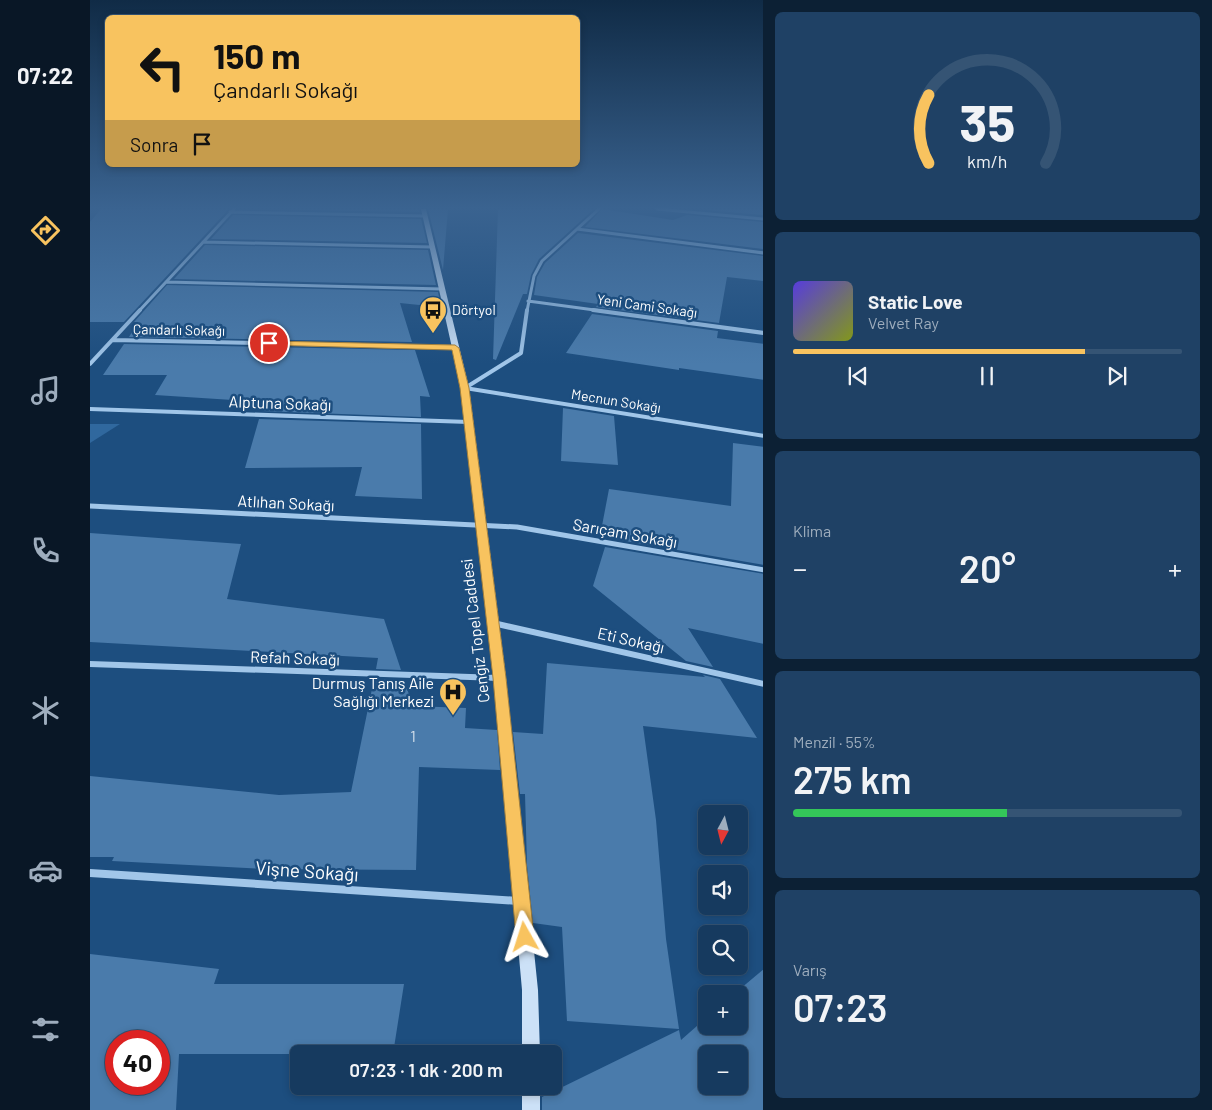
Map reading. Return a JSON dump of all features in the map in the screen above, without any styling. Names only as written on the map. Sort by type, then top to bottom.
[{"type":"street","points":[[90,364],[186,261]]},
{"type":"street","name":"Cengiz Topel Caddesi","points":[[435,261],[465,388],[500,678],[530,990],[531,1045]]},
{"type":"street","points":[[465,388],[522,354],[528,317],[528,301],[538,266],[543,261]]},
{"type":"street","points":[[166,282],[442,290]]},
{"type":"street","name":"Yeni Cami Sokağı","points":[[528,301],[763,334]]},
{"type":"street","name":"Çandarlı Sokağı","points":[[113,340],[455,348]]},
{"type":"street","name":"Mecnun Sokağı","points":[[465,388],[763,436]]},
{"type":"street","name":"Alptuna Sokağı","points":[[90,409],[469,422]]},
{"type":"street","name":"Atlıhan Sokağı","points":[[90,506],[481,526]]},
{"type":"street","name":"Sarıçam Sokağı","points":[[481,526],[517,527],[763,570]]},
{"type":"street","name":"Eti Sokağı","points":[[493,622],[763,684]]},
{"type":"street","name":"Refah Sokağı","points":[[90,664],[500,678]]},
{"type":"street","name":"Vişne Sokağı","points":[[90,873],[521,901]]},
{"type":"street","points":[[531,1095],[531,1110]]},
{"type":"shaded area","points":[[90,424],[120,424],[90,443]]},
{"type":"building","points":[[90,261],[181,261],[124,322],[90,322]]},
{"type":"building","points":[[191,261],[430,261],[436,285],[174,279]]},
{"type":"building","points":[[496,261],[538,261],[531,275],[527,294],[523,294],[496,360],[493,359]]},
{"type":"building","points":[[547,261],[763,261],[763,281],[727,277],[719,323],[596,307],[598,304],[534,295],[537,277]]},
{"type":"building","points":[[167,285],[438,292],[440,302],[439,307],[400,303],[412,342],[129,337],[138,322],[134,322]]},
{"type":"building","points":[[592,314],[718,331],[717,338],[763,344],[763,380],[679,368],[679,370],[566,353]]},
{"type":"building","points":[[124,344],[415,350],[430,397],[420,396],[421,417],[261,411],[263,402],[155,395],[167,375],[103,375]]},
{"type":"building","points":[[563,408],[614,416],[618,465],[561,461]]},
{"type":"building","points":[[259,419],[421,424],[422,499],[355,496],[362,467],[245,468]]},
{"type":"building","points":[[733,443],[763,447],[763,565],[608,538],[609,532],[601,531],[609,489],[731,506]]},
{"type":"building","points":[[90,533],[241,544],[227,599],[384,619],[401,670],[376,669],[378,658],[90,642]]},
{"type":"building","points":[[605,547],[763,574],[763,644],[688,628],[713,667],[686,661],[593,586]]},
{"type":"building","points":[[547,663],[705,677],[703,675],[720,679],[757,738],[643,726],[656,820],[666,939],[679,1029],[567,1021],[562,927],[533,923],[527,865],[525,794],[520,794],[513,732],[543,734]]},
{"type":"building","points":[[374,679],[404,680],[413,706],[466,708],[465,728],[497,730],[500,770],[419,767],[416,870],[264,869],[112,861],[114,857],[90,857],[90,776],[279,795],[351,792]]},
{"type":"building","points":[[90,954],[219,969],[214,984],[404,984],[394,1045],[290,1045],[290,1054],[179,1054],[176,1110],[90,1110]]},
{"type":"building","points":[[763,970],[763,1110],[542,1110],[542,1097],[546,1095],[562,1095],[562,1087],[679,1030],[681,1040],[698,1025],[698,1035],[748,1035],[748,985],[745,985]]},
{"type":"place","name":"Dörtyol","points":[[433,334]]},
{"type":"place","name":"Durmuş Tanış Aile Sağlığı Merkezi","points":[[453,716]]},
{"type":"route","points":[[269,343],[455,348],[465,388],[500,678],[525,937]]}]
